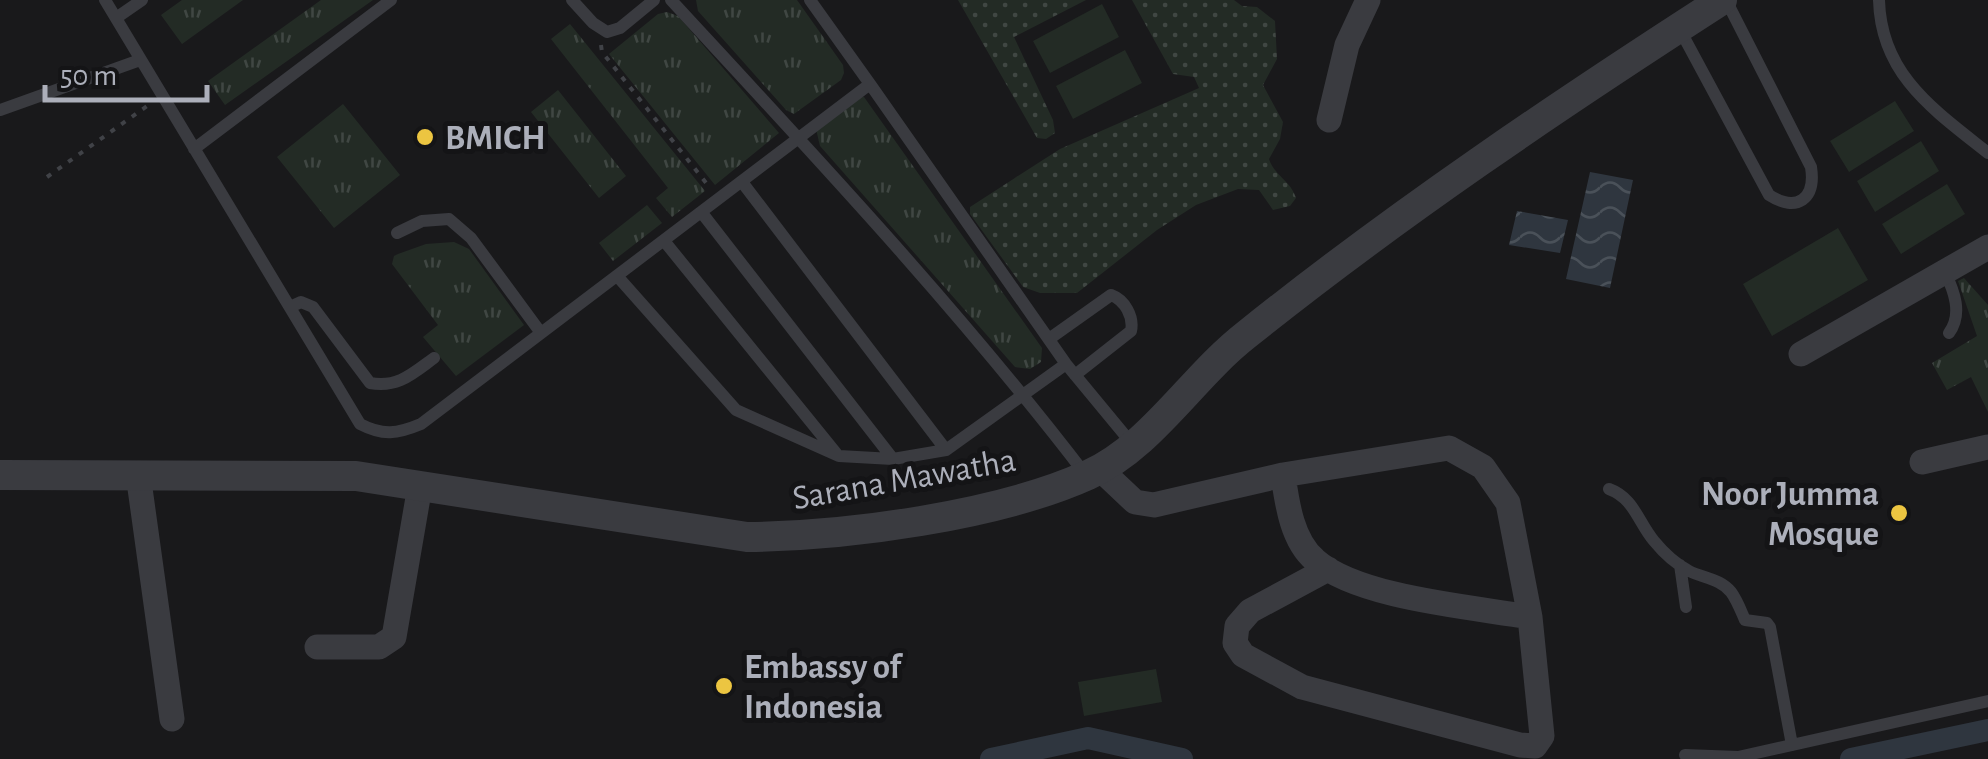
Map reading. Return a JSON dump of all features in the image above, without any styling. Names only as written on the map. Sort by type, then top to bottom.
[{"type":"street","points":[[1328,120],[1347,44],[1368,0]]},
{"type":"street","name":"Sarana Mawatha","points":[[0,475],[356,476],[748,537],[797,536],[1016,500],[1093,472],[1134,445],[1241,338],[1392,222],[1724,0]]},
{"type":"street","points":[[1801,354],[1988,247]]},
{"type":"street","points":[[1093,472],[1136,502],[1154,505],[1283,475],[1449,448],[1483,467],[1508,503],[1530,617],[1542,736],[1535,746],[1302,687],[1243,655],[1236,643],[1237,626],[1250,611],[1328,570]]},
{"type":"street","points":[[1922,462],[1988,448]]},
{"type":"street","points":[[138,474],[172,719]]},
{"type":"street","points":[[1283,475],[1290,516],[1312,558],[1328,570],[1380,590],[1530,617]]},
{"type":"street","points":[[318,648],[379,648],[394,637],[420,486]]},
{"type":"lane","points":[[105,0],[360,424],[381,434],[402,432],[422,424],[870,84]]},
{"type":"lane","points":[[116,18],[142,0]]},
{"type":"lane","points":[[194,148],[390,0]]},
{"type":"lane","points":[[572,0],[607,32],[620,28],[654,0]]},
{"type":"lane","points":[[671,0],[1093,472]]},
{"type":"lane","points":[[810,0],[1049,339],[1134,445]]},
{"type":"lane","points":[[1679,28],[1769,195],[1782,204],[1794,204],[1806,197],[1813,182],[1811,167],[1724,0]]},
{"type":"lane","points":[[1879,0],[1887,52],[1900,75],[1988,154]]},
{"type":"lane","points":[[0,110],[140,60]]},
{"type":"lane","points":[[742,182],[946,450]]},
{"type":"lane","points":[[702,213],[893,459]]},
{"type":"lane","points":[[397,233],[422,220],[449,219],[471,238],[541,333]]},
{"type":"lane","points":[[664,242],[838,456]]},
{"type":"lane","points":[[1945,272],[1954,290],[1956,311],[1949,334]]},
{"type":"lane","points":[[618,277],[736,410],[838,456],[893,459],[946,450],[1024,395],[1132,332],[1133,322],[1120,298],[1111,295],[1049,339]]},
{"type":"lane","points":[[290,307],[300,302],[313,307],[370,383],[399,384],[434,358]]},
{"type":"lane","points":[[1609,489],[1620,493],[1636,510],[1652,538],[1680,565],[1720,582],[1730,590],[1745,620],[1770,628],[1792,745]]},
{"type":"lane","points":[[1680,565],[1686,607]]},
{"type":"lane","points":[[1685,755],[1738,757],[1988,701]]},
{"type":"path","points":[[603,29],[602,52],[719,200]]},
{"type":"path","points":[[47,178],[162,96]]},
{"type":"green space","points":[[182,0],[243,0],[182,44],[161,15]]},
{"type":"green space","points":[[321,0],[373,0],[225,105],[208,81]]},
{"type":"green space","points":[[696,0],[797,0],[843,65],[841,80],[794,114],[786,110],[698,11]]},
{"type":"green space","points":[[958,0],[1086,0],[1014,37],[1053,120],[1055,133],[1046,139],[1037,138]]},
{"type":"green space","points":[[1132,0],[1234,0],[1242,6],[1257,7],[1275,21],[1277,59],[1263,85],[1283,122],[1280,139],[1269,159],[1296,198],[1290,206],[1273,210],[1259,190],[1238,189],[1196,205],[1157,230],[1077,293],[1040,293],[1023,287],[970,214],[970,207],[1060,149],[1199,88],[1194,77],[1173,74]]},
{"type":"green space","points":[[1102,4],[1119,37],[1050,73],[1033,41]]},
{"type":"green space","points":[[658,14],[678,16],[779,133],[715,185],[609,54]]},
{"type":"green space","points":[[570,24],[705,191],[672,217],[656,198],[668,188],[551,39]]},
{"type":"green space","points":[[1125,50],[1142,83],[1073,119],[1056,86]]},
{"type":"green space","points":[[558,90],[626,176],[599,198],[531,112]]},
{"type":"green space","points":[[859,96],[864,97],[1042,348],[1041,362],[1030,369],[1015,367],[820,146],[816,129]]},
{"type":"green space","points":[[1895,101],[1914,131],[1849,172],[1830,141]]},
{"type":"green space","points":[[343,104],[400,175],[334,228],[277,157]]},
{"type":"green space","points":[[1921,141],[1939,171],[1875,212],[1857,181]]},
{"type":"green space","points":[[1947,184],[1965,214],[1901,254],[1882,224]]},
{"type":"green space","points":[[647,205],[662,223],[613,261],[599,243]]},
{"type":"green space","points":[[1838,228],[1868,280],[1772,336],[1743,284]]},
{"type":"green space","points":[[454,242],[469,249],[524,325],[456,376],[423,337],[438,325],[392,264],[394,256],[426,244]]},
{"type":"green space","points":[[1964,278],[1988,305],[1988,412],[1971,377],[1947,390],[1932,363],[1977,336],[1958,281]]},
{"type":"green space","points":[[1156,669],[1162,702],[1084,716],[1078,682]]},
{"type":"water","points":[[1590,172],[1633,180],[1610,288],[1566,279]]},
{"type":"water","points":[[1517,211],[1568,220],[1560,253],[1509,245]]},
{"type":"waterway","points":[[1851,759],[1988,730]]},
{"type":"waterway","points":[[991,759],[1088,738],[1182,759]]},
{"type":"place","name":"BMICH","points":[[425,137]]},
{"type":"place","name":"Noor Jumma Mosque","points":[[1899,513]]},
{"type":"place","name":"Embassy of Indonesia","points":[[724,686]]}]
